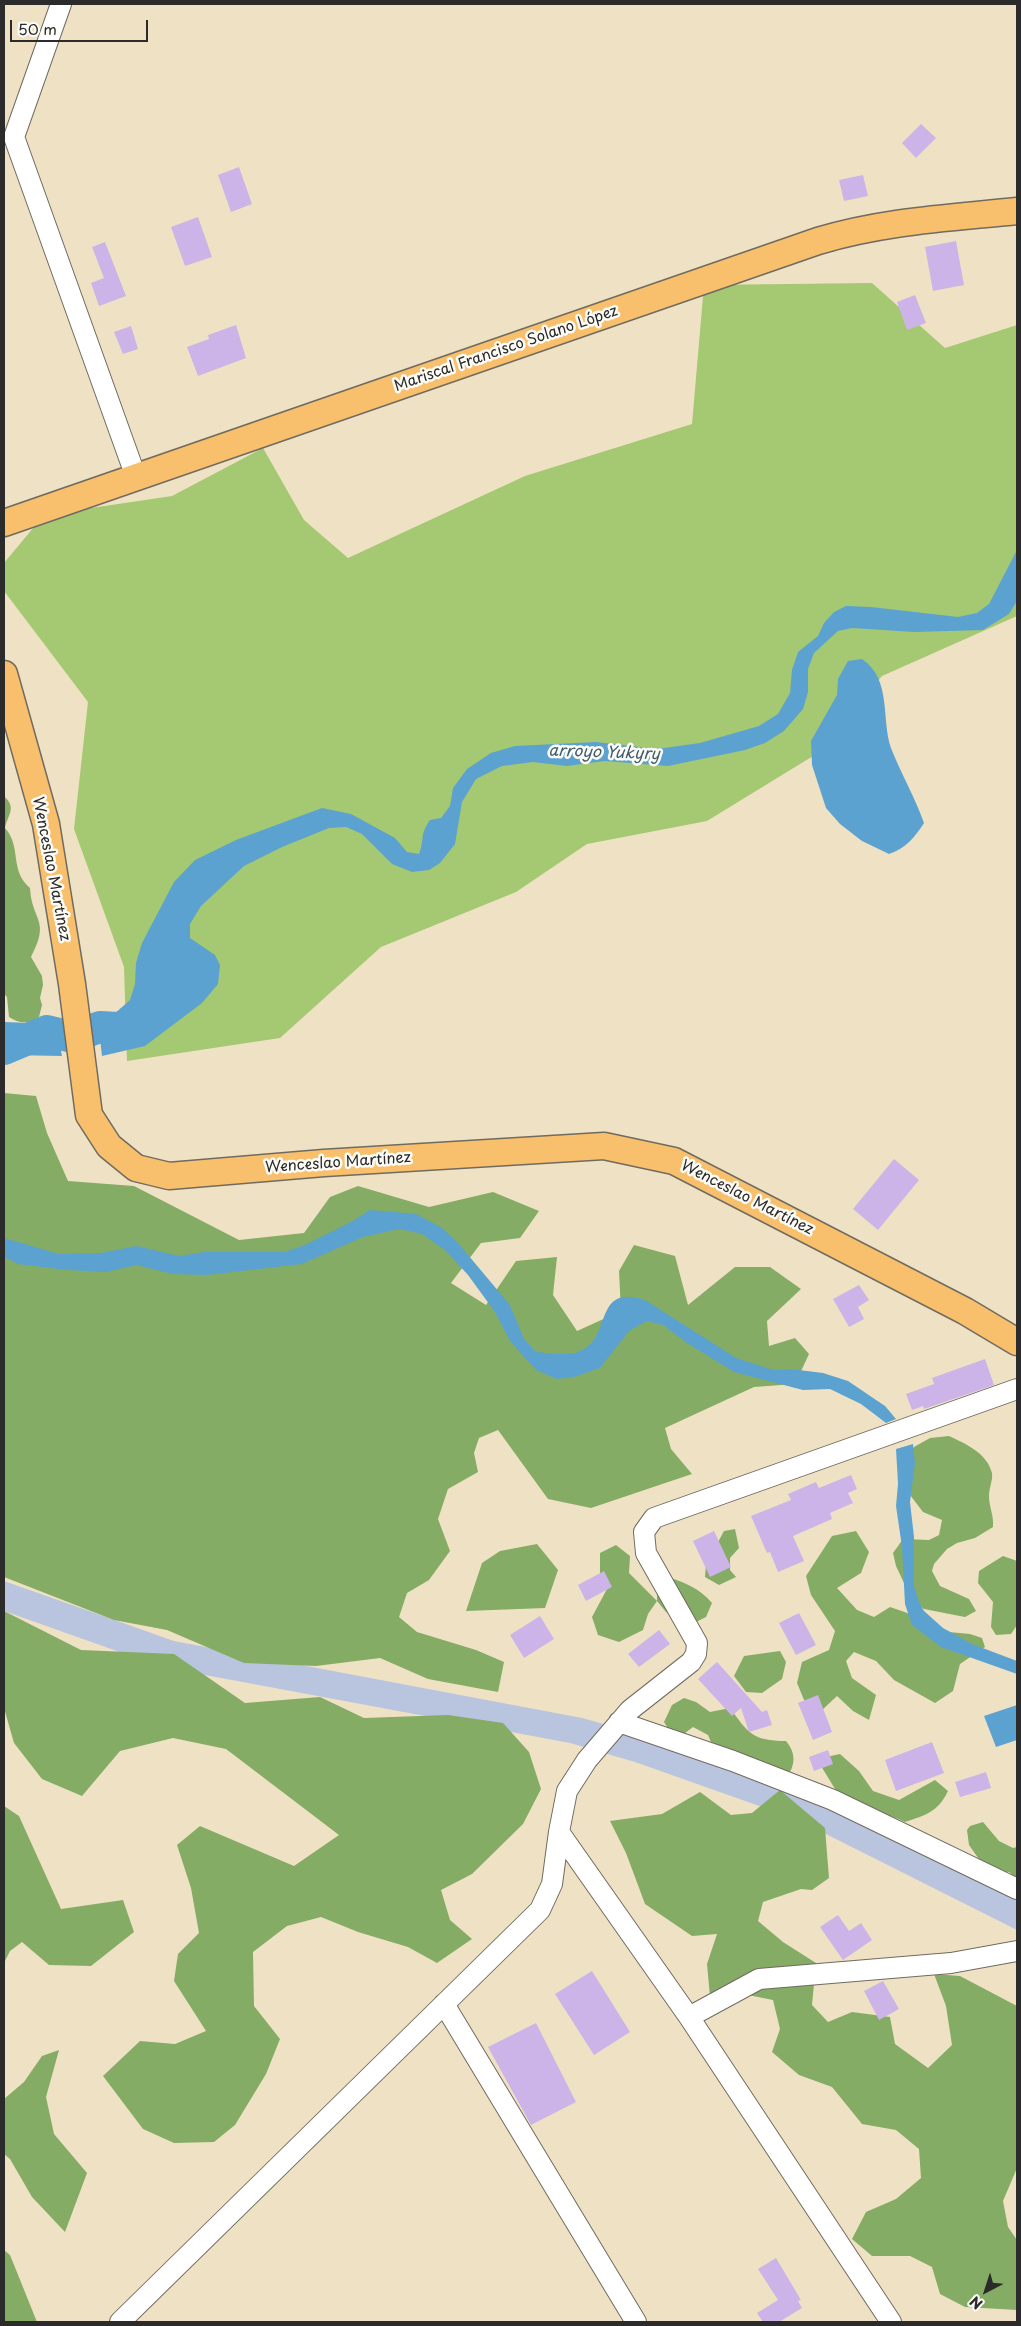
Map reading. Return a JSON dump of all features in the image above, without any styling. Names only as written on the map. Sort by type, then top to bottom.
[{"type":"main road","name":"Mariscal Francisco Solano López","points":[[4,523],[853,230],[891,223],[1017,211]]},
{"type":"main road","name":"Wenceslao Martínez","points":[[4,674],[46,824],[72,984],[83,1083],[89,1115],[109,1146],[136,1168],[169,1176],[324,1163],[604,1146],[674,1161],[965,1311],[1017,1342]]},
{"type":"street","points":[[61,4],[9,138],[136,477]]},
{"type":"street","points":[[120,2322],[139,2314],[444,2004],[540,1910],[552,1884],[567,1791],[587,1760],[630,1710],[691,1662],[696,1654],[697,1643],[646,1552],[644,1532],[654,1518],[1017,1388]]},
{"type":"street","points":[[619,1722],[833,1800],[1017,1889]]},
{"type":"street","points":[[559,1832],[689,2017],[891,2322]]},
{"type":"street","points":[[689,2017],[759,1979],[951,1963],[1017,1952]]},
{"type":"street","points":[[444,2004],[636,2322]]},
{"type":"shaded area","points":[[4,1581],[174,1641],[582,1718],[646,1736],[810,1795],[1017,1898],[1017,1930],[796,1819],[635,1762],[570,1743],[162,1667],[4,1611]]},
{"type":"green space","points":[[872,283],[945,348],[1017,325],[1017,616],[882,676],[818,753],[707,821],[587,844],[516,892],[381,947],[280,1038],[127,1061],[124,967],[74,829],[88,702],[4,591],[4,563],[44,515],[172,496],[263,448],[304,520],[348,558],[525,476],[692,424],[704,285]]},
{"type":"green space","points":[[4,796],[11,808],[5,828],[13,843],[20,874],[30,888],[31,899],[40,927],[37,945],[31,957],[42,976],[43,985],[40,998],[42,1005],[39,1017],[28,1022],[20,1022],[9,1017],[7,997],[4,994]]},
{"type":"green space","points":[[4,1093],[36,1096],[47,1133],[68,1181],[134,1186],[239,1240],[304,1233],[330,1197],[358,1186],[429,1207],[493,1192],[539,1211],[520,1238],[481,1243],[451,1283],[486,1305],[516,1261],[557,1257],[553,1295],[577,1331],[621,1311],[619,1271],[634,1245],[675,1256],[688,1305],[735,1267],[770,1267],[801,1289],[767,1321],[769,1346],[795,1338],[809,1354],[795,1384],[754,1387],[665,1428],[671,1449],[692,1474],[591,1508],[548,1499],[498,1430],[479,1438],[474,1453],[478,1472],[448,1489],[438,1519],[450,1551],[429,1580],[407,1593],[399,1617],[417,1632],[476,1650],[504,1662],[498,1692],[428,1679],[380,1658],[316,1666],[244,1663],[167,1630],[114,1620],[4,1577]]},
{"type":"green space","points":[[949,1436],[969,1446],[981,1455],[986,1460],[992,1473],[989,1496],[993,1527],[975,1538],[957,1543],[947,1549],[934,1564],[932,1571],[940,1586],[969,1599],[976,1611],[965,1617],[924,1609],[911,1598],[896,1566],[893,1553],[903,1539],[929,1540],[939,1535],[942,1520],[923,1512],[907,1491],[908,1455],[914,1447],[930,1438]]},
{"type":"green space","points":[[735,1529],[739,1548],[730,1558],[730,1570],[736,1577],[719,1585],[705,1577],[706,1564],[724,1531]]},
{"type":"green space","points":[[856,1531],[869,1552],[861,1573],[837,1588],[857,1610],[874,1617],[890,1607],[916,1616],[949,1632],[970,1634],[982,1638],[985,1647],[960,1664],[953,1691],[935,1703],[894,1680],[876,1661],[854,1652],[846,1661],[852,1678],[876,1695],[869,1720],[853,1711],[837,1696],[820,1712],[807,1707],[797,1683],[802,1662],[829,1650],[835,1631],[811,1595],[806,1576],[832,1536]]},
{"type":"green space","points":[[537,1544],[558,1570],[545,1608],[466,1611],[482,1563],[500,1551]]},
{"type":"green space","points":[[616,1545],[630,1556],[629,1573],[657,1601],[648,1614],[643,1630],[619,1642],[598,1635],[592,1617],[607,1589],[600,1573],[600,1553]]},
{"type":"green space","points":[[1003,1556],[1017,1561],[1017,1625],[1011,1634],[996,1635],[991,1627],[993,1602],[978,1583],[979,1571]]},
{"type":"green space","points":[[668,1577],[692,1587],[702,1593],[712,1603],[706,1617],[686,1627],[666,1612],[657,1601],[657,1587]]},
{"type":"green space","points":[[4,1611],[81,1650],[174,1654],[245,1703],[320,1697],[364,1718],[448,1715],[503,1723],[529,1752],[541,1789],[523,1824],[472,1874],[441,1890],[450,1920],[472,1939],[437,1963],[408,1947],[358,1932],[321,1917],[287,1926],[253,1952],[254,2006],[280,2039],[266,2074],[235,2125],[214,2142],[174,2143],[143,2129],[103,2076],[140,2041],[175,2044],[206,2031],[174,1981],[178,1954],[199,1933],[191,1888],[177,1845],[200,1826],[294,1866],[339,1835],[226,1749],[173,1738],[120,1751],[82,1796],[42,1779],[14,1743],[4,1708]]},
{"type":"green space","points":[[780,1651],[786,1662],[782,1679],[762,1693],[746,1692],[734,1676],[744,1656]]},
{"type":"green space","points":[[684,1698],[696,1702],[710,1712],[730,1708],[752,1734],[775,1741],[786,1741],[792,1750],[794,1759],[792,1768],[786,1778],[739,1752],[731,1753],[713,1747],[708,1735],[693,1727],[681,1736],[671,1733],[664,1722],[672,1705]]},
{"type":"green space","points":[[840,1754],[859,1771],[873,1791],[899,1800],[935,1780],[948,1791],[940,1804],[931,1812],[905,1822],[882,1813],[843,1802],[821,1766],[826,1757]]},
{"type":"green space","points":[[780,1790],[825,1828],[829,1878],[812,1890],[801,1889],[763,1902],[758,1921],[783,1942],[816,1963],[812,2005],[828,2022],[852,2012],[890,2017],[895,2044],[928,2068],[952,2045],[946,2006],[934,1974],[960,1976],[1017,2006],[1017,2168],[1003,2201],[1008,2227],[1017,2240],[1017,2310],[965,2307],[940,2294],[932,2267],[910,2256],[872,2256],[852,2239],[866,2212],[896,2199],[921,2178],[919,2149],[896,2130],[862,2124],[832,2087],[799,2075],[772,2052],[780,2029],[773,2000],[743,1994],[710,1997],[707,1964],[717,1934],[692,1936],[645,1904],[626,1853],[610,1821],[662,1814],[700,1792],[731,1815],[752,1813]]},
{"type":"green space","points":[[4,1806],[19,1816],[61,1909],[123,1900],[134,1932],[91,1966],[49,1965],[22,1942],[10,1951],[4,1963]]},
{"type":"green space","points":[[983,1822],[999,1841],[1013,1848],[1017,1847],[1017,1879],[1009,1872],[988,1872],[969,1845],[967,1830],[970,1826]]},
{"type":"green space","points":[[59,2050],[46,2097],[54,2134],[87,2173],[65,2232],[32,2197],[10,2159],[4,2154],[4,2099],[24,2082],[42,2056]]},
{"type":"green space","points":[[4,2250],[10,2255],[37,2322],[4,2322]]},
{"type":"water","points":[[1017,550],[1017,601],[1009,614],[983,630],[914,632],[852,628],[838,631],[814,653],[808,669],[808,692],[803,709],[784,731],[765,743],[745,750],[668,766],[605,761],[567,766],[533,762],[502,766],[476,779],[462,802],[455,844],[440,863],[429,870],[412,872],[392,864],[362,834],[346,827],[329,828],[282,847],[244,866],[201,906],[190,924],[190,938],[215,955],[220,965],[218,984],[202,1003],[145,1046],[102,1056],[98,1021],[113,1015],[130,1000],[135,984],[136,963],[142,943],[174,882],[195,860],[236,840],[322,808],[351,814],[395,838],[407,852],[419,854],[423,834],[430,820],[441,818],[450,806],[453,788],[467,769],[491,753],[515,746],[596,742],[657,749],[700,743],[759,726],[778,714],[790,693],[792,670],[798,652],[818,636],[824,623],[834,612],[846,606],[958,617],[977,613],[989,604]]},
{"type":"water","points":[[862,659],[878,677],[882,688],[891,748],[924,823],[909,842],[889,854],[862,841],[840,824],[826,808],[812,765],[811,741],[837,695],[838,679],[848,661]]},
{"type":"water","points":[[4,1022],[56,1024],[62,1056],[9,1055],[4,1058]]},
{"type":"water","points":[[370,1210],[416,1214],[442,1228],[458,1243],[510,1305],[524,1339],[536,1352],[563,1354],[578,1352],[589,1346],[596,1336],[610,1306],[617,1299],[628,1297],[645,1300],[736,1358],[773,1370],[791,1369],[823,1373],[848,1381],[885,1406],[896,1419],[886,1423],[861,1404],[830,1389],[803,1390],[734,1372],[687,1343],[663,1325],[647,1321],[629,1331],[600,1368],[574,1377],[557,1379],[536,1370],[510,1341],[495,1312],[468,1275],[445,1250],[422,1234],[399,1229],[363,1237],[302,1264],[207,1275],[172,1274],[137,1265],[106,1272],[66,1270],[18,1264],[4,1257],[4,1238],[59,1254],[100,1253],[137,1246],[179,1256],[204,1252],[285,1252],[305,1245],[351,1222]]},
{"type":"water","points":[[913,1444],[915,1463],[910,1502],[914,1537],[914,1586],[919,1602],[924,1611],[943,1628],[972,1644],[1017,1661],[1017,1674],[941,1647],[912,1625],[905,1604],[902,1547],[896,1506],[898,1484],[896,1449]]},
{"type":"water","points":[[1017,1705],[1017,1740],[996,1747],[984,1716]]},
{"type":"building","points":[[921,124],[936,138],[916,158],[902,143]]},
{"type":"building","points":[[239,167],[252,204],[231,212],[218,175]]},
{"type":"building","points":[[863,175],[868,196],[844,201],[839,180]]},
{"type":"building","points":[[198,217],[212,257],[185,266],[171,227]]},
{"type":"building","points":[[956,241],[964,285],[933,291],[925,247]]},
{"type":"building","points":[[105,242],[126,296],[99,306],[91,283],[104,278],[92,247]]},
{"type":"building","points":[[915,295],[926,323],[907,330],[897,302]]},
{"type":"building","points":[[236,325],[246,358],[198,376],[187,347],[209,339],[208,335]]},
{"type":"building","points":[[131,326],[138,349],[123,354],[114,332]]},
{"type":"building","points":[[894,1159],[919,1180],[878,1230],[853,1209]]},
{"type":"building","points":[[859,1285],[869,1300],[858,1307],[864,1319],[849,1327],[833,1299]]},
{"type":"building","points":[[985,1359],[994,1385],[924,1409],[923,1406],[912,1410],[906,1394],[934,1384],[932,1378]]},
{"type":"building","points":[[851,1475],[857,1489],[848,1493],[853,1503],[830,1513],[832,1519],[793,1536],[804,1561],[778,1572],[770,1552],[767,1553],[751,1516],[791,1500],[788,1494],[816,1482],[819,1488]]},
{"type":"building","points":[[714,1531],[731,1567],[710,1577],[693,1541]]},
{"type":"building","points":[[604,1571],[612,1587],[586,1601],[578,1585]]},
{"type":"building","points":[[799,1613],[816,1645],[796,1655],[779,1623]]},
{"type":"building","points":[[540,1616],[554,1639],[524,1658],[510,1635]]},
{"type":"building","points":[[659,1630],[670,1644],[639,1667],[628,1654]]},
{"type":"building","points":[[717,1662],[762,1712],[767,1710],[772,1725],[749,1732],[741,1708],[732,1716],[698,1679]]},
{"type":"building","points":[[818,1695],[832,1732],[813,1740],[798,1703]]},
{"type":"building","points":[[932,1742],[944,1773],[896,1791],[885,1760]]},
{"type":"building","points":[[828,1750],[833,1764],[814,1771],[809,1757]]},
{"type":"building","points":[[986,1772],[991,1788],[960,1797],[955,1782]]},
{"type":"building","points":[[838,1915],[849,1931],[861,1923],[872,1940],[843,1960],[820,1927]]},
{"type":"building","points":[[592,1971],[630,2032],[594,2055],[555,1994]]},
{"type":"building","points":[[883,1981],[899,2009],[879,2020],[864,1991]]},
{"type":"building","points":[[536,2023],[576,2102],[531,2125],[488,2047]]},
{"type":"building","points":[[776,2258],[801,2300],[798,2301],[802,2308],[779,2322],[763,2322],[757,2313],[778,2300],[758,2269]]},
{"type":"waterway","name":"arroyo Yukyry","points":[[4,1049],[47,1031],[72,1037],[100,1027],[118,1028],[141,1021]]}]
